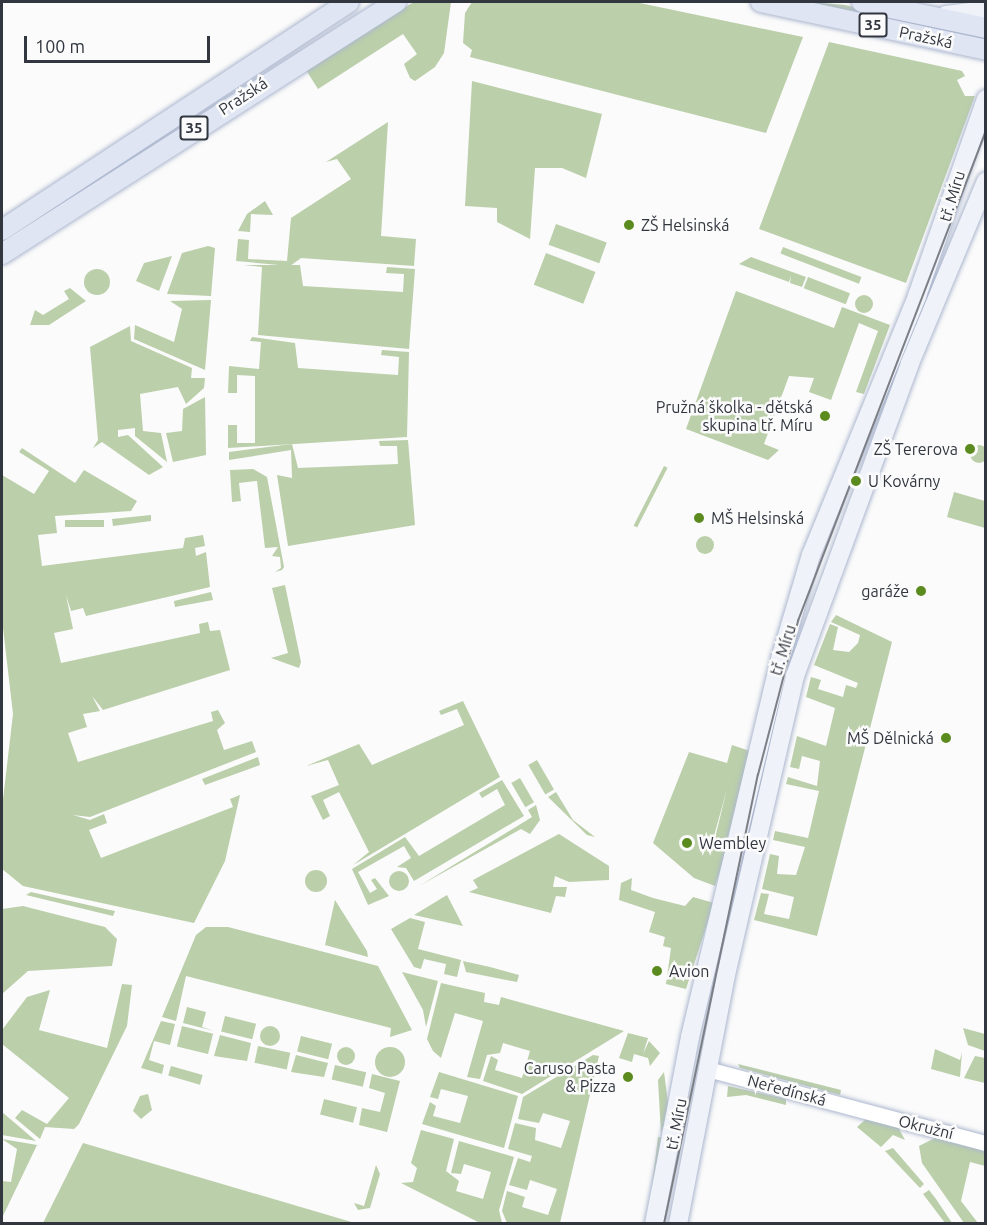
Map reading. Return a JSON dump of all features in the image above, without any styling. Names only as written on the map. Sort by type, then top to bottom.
[{"type":"main road","name":"Pražská","points":[[2,230],[349,2]]},
{"type":"main road","name":"Pražská","points":[[2,254],[396,2]]},
{"type":"main road","name":"Pražská","points":[[761,2],[986,50]]},
{"type":"main road","name":"Pražská","points":[[862,2],[986,28]]},
{"type":"main road","points":[[919,14],[986,10]]},
{"type":"main road","name":"tř. Míru","points":[[654,1224],[680,1104],[690,1037],[759,742],[809,563],[944,222],[986,99]]},
{"type":"main road","name":"tř. Míru","points":[[678,1224],[707,1069],[801,656],[910,363],[983,187]]},
{"type":"street","name":"Neředínská","points":[[707,1069],[866,1112]]},
{"type":"street","name":"Okružní","points":[[866,1112],[986,1143]]},
{"type":"green space","points":[[414,2],[451,2],[444,53],[435,67],[415,81],[410,78],[404,64],[417,54],[403,34],[318,89],[304,67]]},
{"type":"green space","points":[[472,2],[635,2],[803,37],[766,133],[470,57],[472,50],[463,43],[465,13]]},
{"type":"green space","points":[[809,2],[845,5],[985,39],[875,16]]},
{"type":"green space","points":[[829,42],[962,71],[965,76],[957,80],[965,96],[975,96],[906,283],[759,229]]},
{"type":"green space","points":[[472,81],[602,114],[586,178],[562,168],[535,168],[530,239],[497,222],[497,208],[465,206]]},
{"type":"green space","points":[[388,122],[381,236],[416,239],[414,266],[301,258],[290,266],[236,261],[238,239],[249,240],[248,259],[287,261],[291,218],[351,179],[337,159],[326,162]]},
{"type":"green space","points":[[265,201],[273,215],[251,214],[250,232],[238,231],[247,214]]},
{"type":"green space","points":[[556,224],[607,242],[599,263],[548,245]]},
{"type":"green space","points":[[208,246],[215,248],[211,296],[167,294],[182,253]]},
{"type":"green space","points":[[783,247],[861,277],[859,284],[780,254]]},
{"type":"green space","points":[[546,253],[595,272],[583,304],[534,285]]},
{"type":"green space","points":[[172,256],[159,291],[136,281],[144,263]]},
{"type":"green space","points":[[751,257],[806,277],[802,287],[790,283],[791,276],[789,282],[739,264]]},
{"type":"green space","points":[[244,265],[300,265],[303,286],[403,292],[404,274],[386,273],[387,267],[415,269],[409,349],[258,335],[262,267]]},
{"type":"green space","points":[[97,269],[106,273],[110,282],[106,291],[97,295],[88,291],[84,282],[88,273]]},
{"type":"green space","points":[[808,277],[850,293],[846,304],[804,288]]},
{"type":"green space","points":[[70,288],[86,301],[49,325],[30,325],[35,310],[43,315],[69,299],[64,291]]},
{"type":"green space","points":[[736,291],[834,328],[842,307],[890,325],[864,394],[856,392],[878,331],[859,323],[831,400],[809,392],[814,378],[789,376],[764,444],[779,450],[768,460],[686,429]]},
{"type":"green space","points":[[864,295],[870,298],[873,304],[870,310],[864,313],[858,310],[855,304],[858,298]]},
{"type":"green space","points":[[211,300],[205,370],[134,339],[135,325],[174,342],[182,309],[170,301]]},
{"type":"green space","points":[[130,326],[131,341],[192,368],[191,378],[205,378],[204,388],[186,404],[178,387],[140,394],[143,431],[161,433],[167,462],[135,436],[135,428],[118,430],[118,437],[128,435],[163,467],[149,475],[102,442],[93,448],[98,440],[90,347]]},
{"type":"green space","points":[[252,337],[295,343],[298,368],[398,375],[399,357],[381,355],[382,350],[409,352],[407,437],[228,448],[228,425],[237,425],[237,443],[255,443],[255,376],[237,375],[237,393],[228,393],[229,366],[259,369],[261,342],[250,341]]},
{"type":"green space","points":[[205,397],[206,455],[173,462],[166,433],[182,431],[183,409]]},
{"type":"green space","points":[[408,440],[415,525],[288,546],[277,475],[292,478],[291,450],[229,460],[229,452],[292,444],[298,468],[398,464],[397,446],[380,446],[379,441]]},
{"type":"green space","points":[[979,445],[985,448],[988,454],[985,460],[979,463],[973,460],[970,454],[973,448]]},
{"type":"green space","points":[[22,448],[75,483],[84,470],[137,501],[131,511],[55,516],[57,533],[38,535],[42,566],[183,548],[185,538],[203,535],[205,546],[195,548],[196,556],[206,552],[210,587],[86,616],[83,608],[71,611],[66,595],[73,629],[54,633],[61,663],[200,633],[199,624],[208,622],[210,631],[220,630],[230,670],[103,710],[92,696],[100,711],[83,714],[87,727],[68,733],[78,762],[213,721],[211,712],[218,710],[225,723],[217,730],[224,750],[252,741],[256,752],[90,817],[73,815],[90,820],[104,814],[107,823],[89,830],[101,858],[233,807],[230,799],[240,795],[225,861],[194,923],[23,886],[2,869],[2,808],[13,714],[2,619],[2,475],[34,494],[49,471],[19,452]]},
{"type":"green space","points":[[664,466],[668,468],[637,528],[634,526]]},
{"type":"green space","points":[[253,469],[267,477],[284,567],[275,572],[281,568],[280,557],[272,556],[278,547],[265,548],[257,481],[239,483],[241,501],[232,502],[230,470]]},
{"type":"green space","points":[[954,492],[985,501],[985,528],[947,517]]},
{"type":"green space","points":[[151,515],[151,521],[113,526],[112,519]]},
{"type":"green space","points":[[65,520],[104,520],[104,527],[65,527]]},
{"type":"green space","points":[[701,536],[709,536],[714,541],[712,552],[701,554],[696,549],[696,541]]},
{"type":"green space","points":[[285,585],[301,662],[299,668],[271,658],[288,653],[272,588]]},
{"type":"green space","points":[[211,592],[213,600],[175,607],[174,601]]},
{"type":"green space","points":[[836,615],[892,642],[817,936],[754,920],[761,893],[769,894],[764,914],[789,919],[794,897],[762,889],[770,854],[779,856],[777,874],[796,875],[805,847],[773,840],[775,831],[808,838],[819,791],[786,784],[788,777],[817,786],[820,761],[802,756],[799,769],[790,767],[797,736],[826,746],[835,708],[806,697],[811,677],[821,680],[818,689],[843,697],[846,685],[856,688],[858,683],[814,665],[830,624],[838,627],[833,650],[849,652],[858,643],[860,635],[831,622]]},
{"type":"green space","points":[[463,701],[500,777],[353,865],[369,852],[339,792],[323,800],[330,816],[323,820],[311,796],[339,785],[328,760],[306,766],[359,744],[372,765],[464,725],[457,709],[441,715],[439,711]]},
{"type":"green space","points":[[732,745],[750,751],[730,841],[715,838],[727,789],[709,854],[714,841],[729,844],[715,886],[694,878],[653,843],[689,752],[727,763]]},
{"type":"green space","points":[[258,757],[260,765],[205,785],[202,779]]},
{"type":"green space","points":[[537,760],[554,789],[545,794],[528,765]]},
{"type":"green space","points":[[520,778],[534,802],[525,807],[511,783]]},
{"type":"green space","points":[[502,780],[524,816],[414,881],[406,868],[397,867],[411,858],[404,846],[358,872],[370,893],[377,889],[371,880],[375,878],[389,896],[368,905],[352,869],[405,837],[419,856],[505,805],[497,789],[482,798],[479,793]]},
{"type":"green space","points":[[556,792],[573,820],[595,837],[587,835],[548,797]]},
{"type":"green space","points":[[536,805],[540,820],[530,834],[521,829],[419,886],[532,817],[528,810]]},
{"type":"green space","points":[[559,834],[609,866],[609,880],[569,882],[555,876],[553,887],[567,887],[565,897],[556,896],[551,913],[469,892],[478,888],[473,880]]},
{"type":"green space","points":[[316,870],[324,873],[327,881],[324,889],[316,892],[308,889],[305,881],[308,873]]},
{"type":"green space","points":[[399,871],[406,874],[409,881],[406,888],[399,891],[392,888],[389,881],[392,874]]},
{"type":"green space","points":[[632,878],[631,890],[653,898],[685,906],[693,897],[714,903],[686,989],[666,984],[671,948],[663,946],[665,937],[649,932],[655,912],[619,900],[621,883]]},
{"type":"green space","points":[[31,892],[115,911],[113,916],[26,895]]},
{"type":"green space","points":[[447,895],[463,926],[414,915]]},
{"type":"green space","points":[[335,900],[367,951],[368,957],[325,945]]},
{"type":"green space","points":[[23,906],[105,927],[117,939],[112,966],[28,971],[2,994],[2,909]]},
{"type":"green space","points":[[410,918],[425,922],[418,949],[461,960],[457,977],[444,974],[446,964],[424,959],[421,969],[414,967],[391,929]]},
{"type":"green space","points":[[206,927],[228,927],[378,966],[412,1030],[390,1037],[391,1028],[186,976],[176,1021],[162,1017],[196,935]]},
{"type":"green space","points":[[463,961],[519,975],[517,982],[466,972]]},
{"type":"green space","points":[[402,972],[438,981],[426,1027],[423,1010]]},
{"type":"green space","points":[[441,983],[485,993],[484,1002],[499,1005],[501,997],[624,1031],[522,1094],[483,1081],[491,1056],[498,1060],[495,1070],[522,1078],[530,1051],[503,1043],[500,1053],[487,1055],[480,1079],[467,1077],[483,1021],[455,1013],[441,1058],[433,1051],[427,1039]]},
{"type":"green space","points":[[122,984],[132,985],[127,1026],[79,1124],[74,1129],[45,1127],[40,1139],[15,1118],[22,1110],[47,1124],[69,1098],[2,1044],[2,1030],[27,997],[50,990],[39,1030],[107,1048]]},
{"type":"green space","points":[[187,1007],[206,1012],[202,1027],[214,1031],[183,1023]]},
{"type":"green space","points":[[225,1016],[256,1024],[252,1039],[221,1032]]},
{"type":"green space","points":[[161,1021],[175,1024],[170,1045],[154,1041],[149,1060],[164,1065],[162,1074],[141,1068]]},
{"type":"green space","points":[[182,1026],[213,1034],[208,1054],[177,1046]]},
{"type":"green space","points":[[270,1026],[277,1029],[280,1036],[277,1043],[270,1046],[263,1043],[260,1036],[263,1029]]},
{"type":"green space","points":[[963,1028],[985,1034],[985,1051],[968,1045]]},
{"type":"green space","points":[[628,1033],[648,1038],[643,1054],[649,1041],[660,1053],[650,1066],[648,1058],[634,1054],[632,1062],[619,1058]]},
{"type":"green space","points":[[220,1035],[251,1043],[247,1061],[214,1056]]},
{"type":"green space","points":[[301,1036],[332,1044],[328,1059],[297,1052]]},
{"type":"green space","points":[[258,1046],[290,1053],[287,1069],[254,1063]]},
{"type":"green space","points":[[342,1047],[350,1047],[355,1052],[353,1063],[342,1065],[337,1060],[337,1052]]},
{"type":"green space","points":[[390,1047],[396,1048],[404,1056],[404,1068],[396,1076],[390,1077],[384,1076],[376,1068],[375,1062],[376,1056],[384,1048]]},
{"type":"green space","points":[[935,1049],[960,1060],[962,1052],[960,1077],[931,1069]]},
{"type":"green space","points":[[296,1055],[328,1063],[324,1077],[291,1072]]},
{"type":"green space","points":[[593,1055],[599,1056],[560,1223],[507,1223],[502,1211],[507,1191],[525,1197],[522,1207],[548,1215],[557,1189],[530,1180],[527,1190],[509,1185],[518,1158],[530,1162],[532,1156],[508,1149],[515,1123],[536,1128],[535,1140],[561,1148],[570,1121],[543,1113],[539,1123],[518,1119],[523,1097]]},
{"type":"green space","points":[[975,1056],[985,1058],[985,1083],[964,1078]]},
{"type":"green space","points":[[738,1064],[841,1090],[840,1095],[740,1068]]},
{"type":"green space","points":[[335,1065],[366,1072],[363,1087],[332,1080]]},
{"type":"green space","points":[[171,1066],[203,1075],[200,1085],[168,1076]]},
{"type":"green space","points":[[439,1072],[518,1096],[504,1148],[422,1124],[430,1102],[436,1106],[433,1116],[460,1123],[468,1096],[441,1089],[438,1099],[430,1097]]},
{"type":"green space","points":[[664,1072],[669,1110],[661,1133],[658,1080]]},
{"type":"green space","points":[[372,1074],[400,1081],[387,1132],[359,1125],[362,1108],[380,1112],[385,1093],[369,1088]]},
{"type":"green space","points":[[728,1086],[786,1099],[786,1105],[746,1095],[727,1097]]},
{"type":"green space","points":[[148,1094],[152,1110],[141,1119],[133,1111],[140,1096]]},
{"type":"green space","points":[[324,1099],[357,1107],[353,1123],[320,1115]]},
{"type":"green space","points":[[2,1112],[36,1141],[2,1135]]},
{"type":"green space","points":[[866,1119],[898,1127],[905,1140],[893,1135],[881,1147],[857,1127]]},
{"type":"green space","points":[[421,1130],[454,1139],[446,1171],[459,1181],[456,1191],[483,1199],[491,1172],[464,1164],[461,1174],[451,1173],[459,1141],[514,1157],[499,1210],[502,1223],[480,1223],[401,1183],[413,1182],[417,1168],[411,1163]]},
{"type":"green space","points":[[658,1137],[666,1138],[655,1224],[647,1224]]},
{"type":"green space","points":[[935,1138],[985,1148],[985,1166],[970,1162],[961,1201],[978,1223],[964,1223],[922,1163],[919,1146]]},
{"type":"green space","points":[[2,1139],[37,1145],[2,1218],[2,1181],[11,1182],[17,1149]]},
{"type":"green space","points":[[83,1143],[355,1223],[43,1223]]},
{"type":"green space","points":[[893,1148],[924,1184],[920,1188],[885,1151]]},
{"type":"green space","points":[[376,1165],[380,1174],[370,1208],[358,1210],[354,1203],[364,1206]]},
{"type":"green space","points":[[929,1190],[952,1223],[945,1223],[923,1194]]},
{"type":"tram line","points":[[664,1224],[758,775],[798,621],[986,131]]},
{"type":"place","name":"ZŠ Helsinská","points":[[629,225]]},
{"type":"place","name":"Pružná školka - dětská skupina tř. Míru","points":[[825,416]]},
{"type":"place","name":"ZŠ Tererova","points":[[970,449]]},
{"type":"place","name":"U Kovárny","points":[[856,481]]},
{"type":"place","name":"MŠ Helsinská","points":[[699,518]]},
{"type":"place","name":"garáže","points":[[921,591]]},
{"type":"place","name":"MŠ Dělnická","points":[[946,738]]},
{"type":"place","name":"Wembley","points":[[687,843]]},
{"type":"place","name":"Avion","points":[[657,971]]},
{"type":"place","name":"Caruso Pasta & Pizza","points":[[628,1077]]}]
